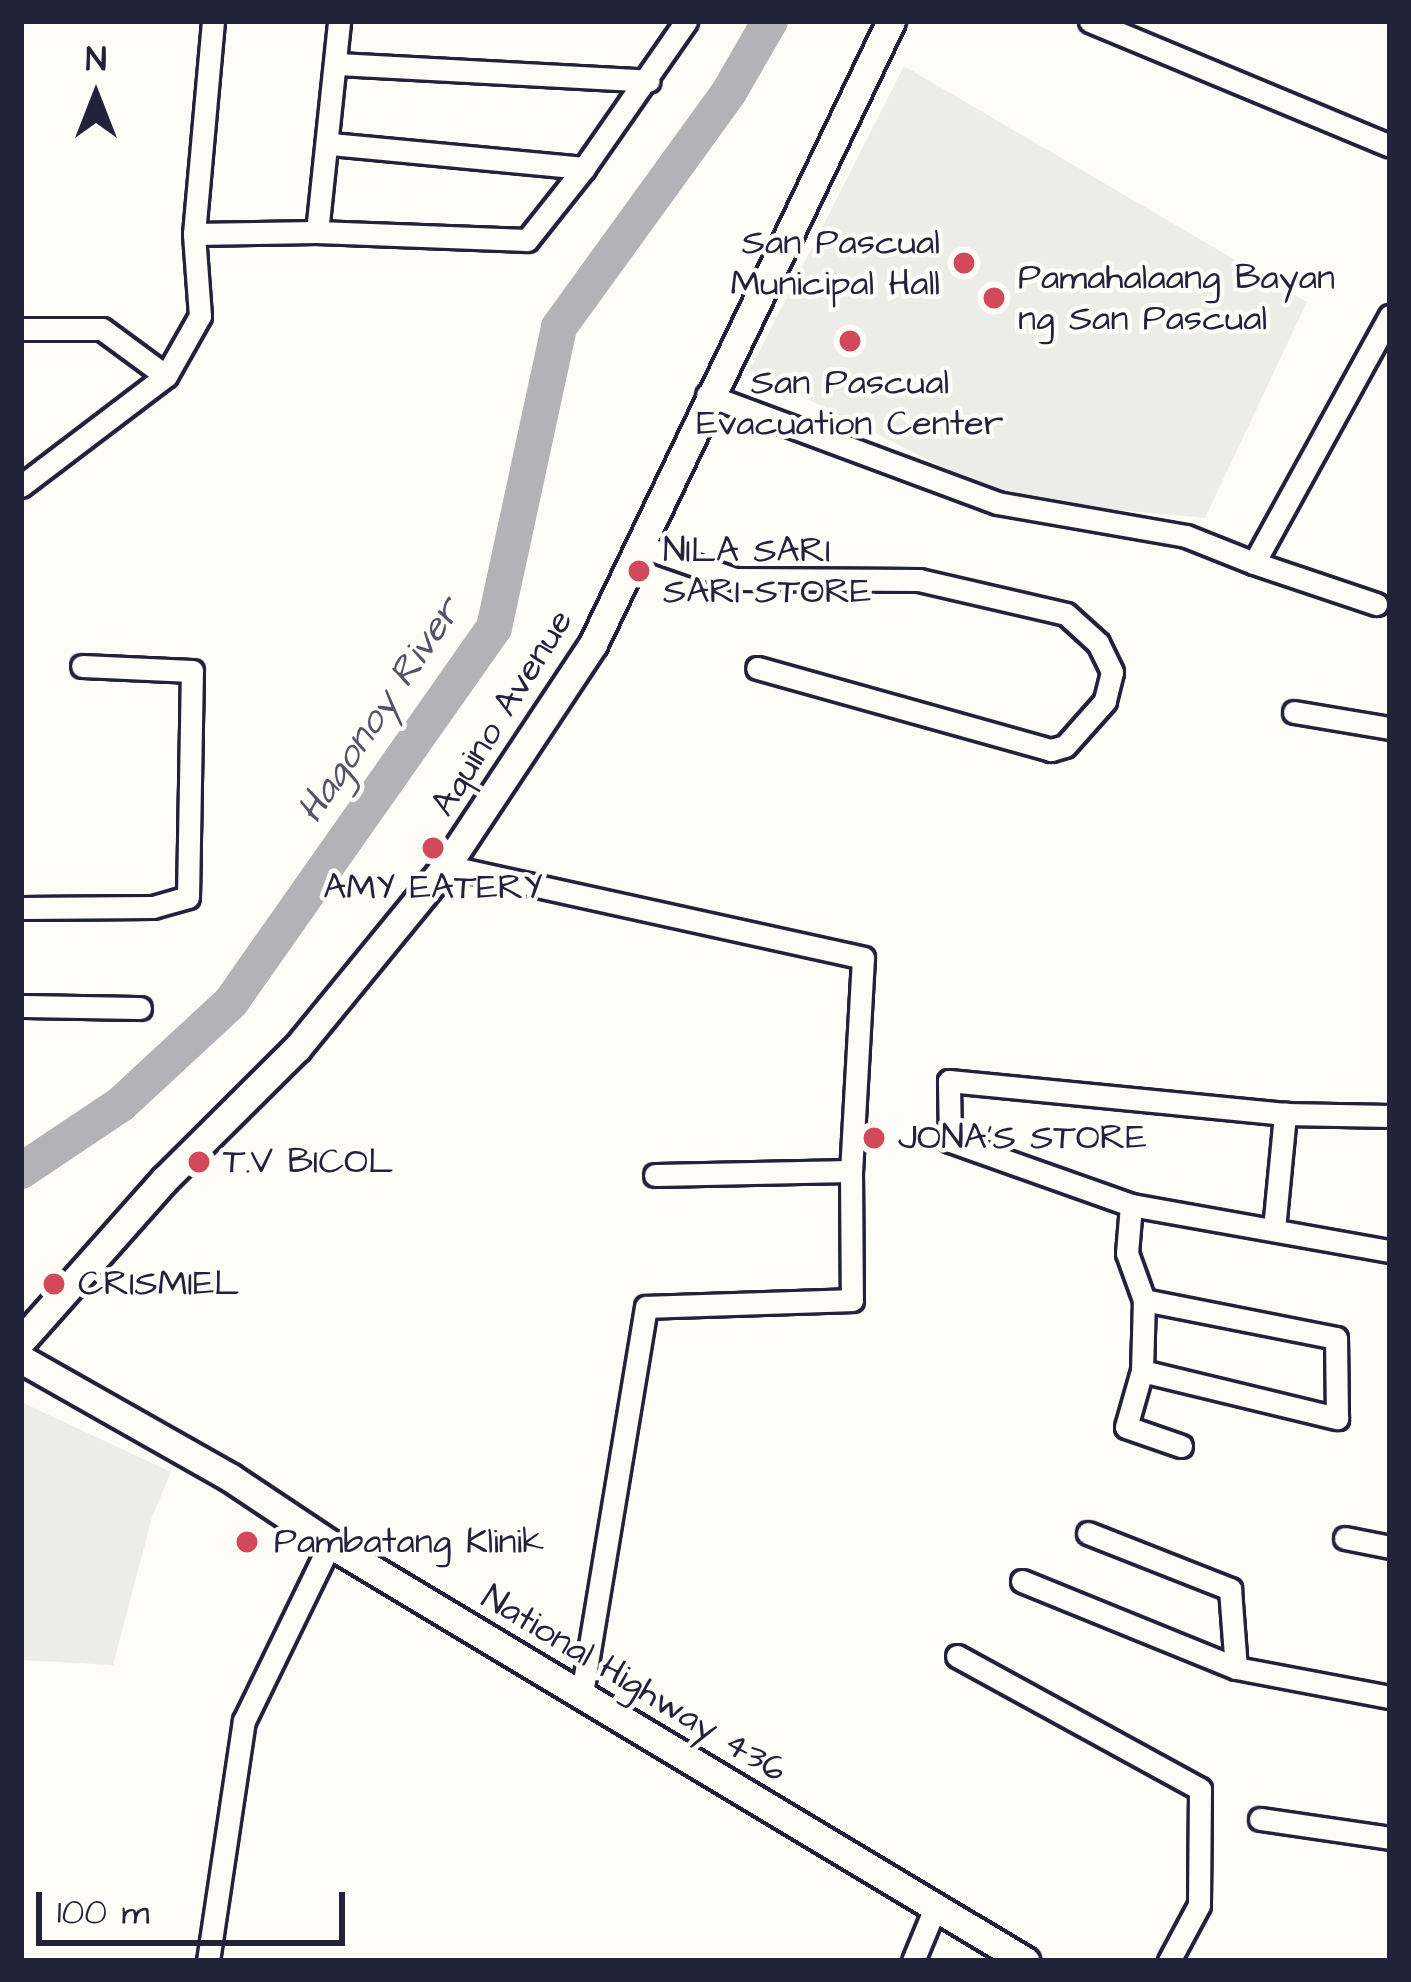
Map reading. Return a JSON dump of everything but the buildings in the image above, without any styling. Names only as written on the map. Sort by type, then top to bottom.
[{"type":"main road","name":"Aquino Avenue","points":[[21,1341],[165,1179],[297,1048],[446,866],[592,644],[707,395],[891,21]]},
{"type":"main road","name":"National Highway 436","points":[[21,1359],[232,1478],[330,1544],[1024,1961]]},
{"type":"street","points":[[21,487],[166,376],[200,316],[194,234],[213,21]]},
{"type":"street","points":[[317,232],[339,64],[339,21]]},
{"type":"street","points":[[194,234],[317,232],[527,240],[649,81],[686,21]]},
{"type":"street","points":[[1090,21],[1390,146]]},
{"type":"street","points":[[339,64],[649,81]]},
{"type":"street","points":[[328,144],[584,168]]},
{"type":"street","points":[[1254,562],[1390,316]]},
{"type":"street","points":[[21,329],[102,329],[166,376]]},
{"type":"street","points":[[707,395],[997,503],[1186,536],[1376,604]]},
{"type":"street","points":[[638,545],[735,579],[919,580],[1066,614],[1098,643],[1112,672],[1105,701],[1065,746],[1051,750],[757,668]]},
{"type":"street","points":[[21,908],[153,907],[188,897],[192,670],[82,666]]},
{"type":"street","points":[[1294,712],[1390,728]]},
{"type":"street","points":[[446,866],[863,958],[851,1172],[852,1300],[646,1307],[581,1693]]},
{"type":"street","points":[[21,1006],[140,1008]]},
{"type":"street","points":[[1390,1116],[1285,1114],[949,1081],[950,1141],[1131,1205],[1390,1251]]},
{"type":"street","points":[[1274,1229],[1285,1114]]},
{"type":"street","points":[[655,1175],[851,1172]]},
{"type":"street","points":[[1131,1205],[1127,1253],[1144,1300],[1142,1371],[1126,1427],[1181,1446]]},
{"type":"street","points":[[1142,1371],[1337,1418],[1336,1338],[1144,1300]]},
{"type":"street","points":[[1088,1533],[1230,1588],[1236,1668]]},
{"type":"street","points":[[1345,1538],[1390,1547]]},
{"type":"street","points":[[208,1961],[244,1721],[330,1544]]},
{"type":"street","points":[[1022,1581],[1236,1668],[1390,1697]]},
{"type":"street","points":[[957,1655],[1200,1789],[1199,1905],[1169,1961]]},
{"type":"street","points":[[1260,1819],[1390,1838]]},
{"type":"street","points":[[913,1961],[934,1908]]},
{"type":"shaded area","points":[[904,66],[1307,302],[1205,518],[1008,500],[750,370]]},
{"type":"shaded area","points":[[21,1402],[171,1472],[152,1517],[113,1665],[21,1660]]},
{"type":"waterway","name":"Hagonoy River","points":[[21,1171],[121,1104],[231,1002],[494,628],[559,327],[729,92],[770,21]]},
{"type":"place","name":"San Pascual Municipal Hall","points":[[964,263]]},
{"type":"place","name":"Pamahalaang Bayan ng San Pascual","points":[[994,298]]},
{"type":"place","name":"San Pascual Evacuation Center","points":[[850,341]]},
{"type":"place","name":"NILA SARI SARI STORE","points":[[639,571]]},
{"type":"place","name":"AMY EATERY","points":[[433,848]]},
{"type":"place","name":"JONA'S STORE","points":[[874,1138]]},
{"type":"place","name":"T.V BICOL","points":[[199,1162]]},
{"type":"place","name":"CRISMIEL","points":[[54,1284]]},
{"type":"place","name":"Pambatang Klinik","points":[[247,1542]]}]
